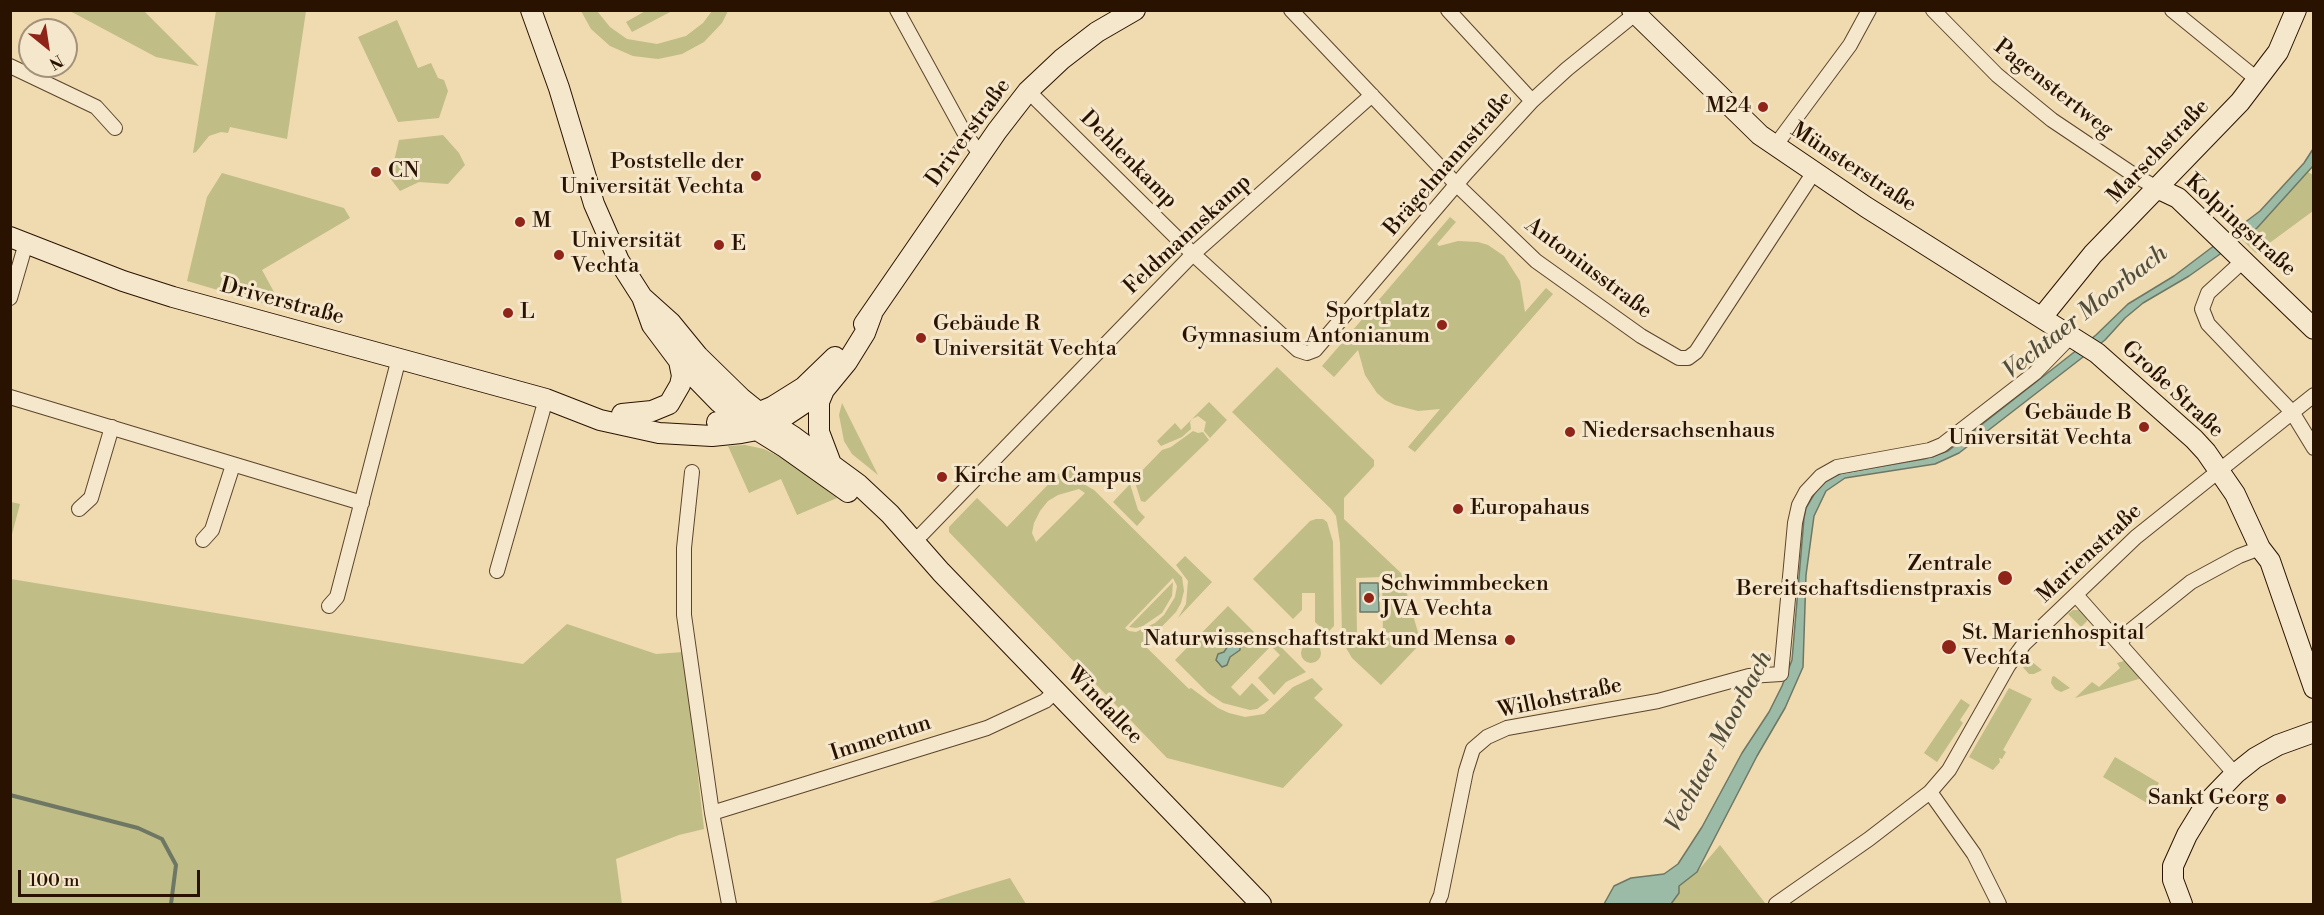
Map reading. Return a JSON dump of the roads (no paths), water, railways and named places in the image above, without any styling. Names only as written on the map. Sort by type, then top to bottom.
[{"type":"street","points":[[531,10],[594,204],[619,261],[642,297],[652,325],[679,361],[719,402],[758,421]]},
{"type":"street","points":[[897,10],[964,134],[983,153]]},
{"type":"street","name":"Driverstraße","points":[[546,399],[572,400],[622,414],[694,423],[758,421],[819,375],[872,314],[1028,91],[1062,58],[1135,10]]},
{"type":"street","name":"Antoniusstraße","points":[[1291,10],[1457,185],[1536,261],[1641,336],[1679,358],[1688,358],[1696,352],[1814,172]]},
{"type":"street","points":[[1448,10],[1532,101]]},
{"type":"street","points":[[1775,146],[1850,45],[1869,10]]},
{"type":"street","name":"Pagenstertweg","points":[[1933,10],[1997,75],[2052,120],[2157,188]]},
{"type":"street","points":[[2172,10],[2258,80]]},
{"type":"street","name":"Marschstraße","points":[[2042,318],[2093,254],[2240,102],[2278,52],[2296,10]]},
{"type":"street","name":"Brägelmannstraße","points":[[1307,353],[1315,350],[1532,101],[1634,12]]},
{"type":"street","name":"Münsterstraße","points":[[1634,12],[1760,135],[2083,345]]},
{"type":"street","points":[[10,66],[96,107],[115,128]]},
{"type":"street","name":"Dehlenkamp","points":[[1028,91],[1193,254],[1298,350],[1307,353]]},
{"type":"street","name":"Feldmannskamp","points":[[913,540],[922,534],[1193,254],[1372,95]]},
{"type":"street","name":"Kolpingstraße","points":[[2157,188],[2178,198],[2313,329]]},
{"type":"street","points":[[10,298],[18,240]]},
{"type":"street","name":"Driverstraße","points":[[18,240],[123,281],[173,297],[546,399],[600,420],[659,433],[712,436],[758,421],[824,390],[847,362],[865,333],[872,314]]},
{"type":"street","points":[[2239,257],[2208,293],[2202,309],[2208,324],[2292,412],[2313,448]]},
{"type":"street","points":[[642,297],[671,323],[698,356],[736,393],[758,421]]},
{"type":"street","name":"Große Straße","points":[[2083,345],[2194,439],[2219,470],[2235,494],[2259,548],[2270,561],[2313,688]]},
{"type":"street","name":"Willohstraße","points":[[1440,904],[1466,771],[1473,749],[1487,737],[1507,728],[1658,701],[1749,676],[1781,674],[1794,523],[1799,505],[1806,492],[1821,476],[1837,467],[1930,450],[1942,445],[2035,373],[2083,345]]},
{"type":"street","points":[[329,606],[337,597],[399,358]]},
{"type":"street","points":[[622,414],[652,411],[669,404],[680,385],[682,376],[679,361]]},
{"type":"street","points":[[824,390],[819,402],[819,432],[832,464]]},
{"type":"street","name":"Marienstraße","points":[[1776,904],[1869,839],[1930,792],[1949,770],[2008,666],[2024,644],[2136,537],[2313,395]]},
{"type":"street","points":[[10,397],[362,503]]},
{"type":"street","points":[[497,571],[546,399]]},
{"type":"street","name":"Windallee","points":[[758,421],[786,448],[913,540]]},
{"type":"street","name":"Windallee","points":[[758,421],[832,464],[858,484],[1261,904]]},
{"type":"street","points":[[79,509],[91,498],[112,427]]},
{"type":"street","points":[[203,540],[212,530],[233,465]]},
{"type":"street","points":[[692,472],[684,548],[684,615],[711,813],[729,904]]},
{"type":"street","points":[[2121,644],[2130,631],[2191,582],[2259,548]]},
{"type":"street","points":[[2076,595],[2235,774]]},
{"type":"street","name":"Immentun","points":[[711,813],[987,728],[1045,701],[1056,691]]},
{"type":"street","points":[[2182,904],[2173,880],[2173,866],[2187,835],[2206,804],[2235,774],[2255,758],[2278,745],[2313,732]]},
{"type":"street","points":[[1930,792],[1974,854],[1999,904]]},
{"type":"waterway","points":[[10,795],[138,828],[162,839],[176,865],[171,904]]},
{"type":"place","name":"M24","points":[[1763,107]]},
{"type":"place","name":"CN","points":[[376,172]]},
{"type":"place","name":"Poststelle der Universität Vechta","points":[[756,176]]},
{"type":"place","name":"M","points":[[520,222]]},
{"type":"place","name":"E","points":[[719,245]]},
{"type":"place","name":"Universität Vechta","points":[[559,255]]},
{"type":"place","name":"L","points":[[508,313]]},
{"type":"place","name":"Sportplatz Gymnasium Antonianum","points":[[1442,325]]},
{"type":"place","name":"Gebäude R Universität Vechta","points":[[921,338]]},
{"type":"place","name":"Gebäude B Universität Vechta","points":[[2144,427]]},
{"type":"place","name":"Niedersachsenhaus","points":[[1570,432]]},
{"type":"place","name":"Kirche am Campus","points":[[942,477]]},
{"type":"place","name":"Europahaus","points":[[1458,509]]},
{"type":"place","name":"Zentrale Bereitschaftsdienstpraxis","points":[[2005,578]]},
{"type":"place","name":"Schwimmbecken JVA Vechta","points":[[1369,598]]},
{"type":"place","name":"Naturwissenschaftstrakt und Mensa","points":[[1510,640]]},
{"type":"place","name":"St. Marienhospital Vechta","points":[[1949,647]]},
{"type":"place","name":"Sankt Georg","points":[[2281,799]]},
{"type":"water label","name":"Vechtaer Moorbach","points":[[2086,313]]},
{"type":"water label","name":"Vechtaer Moorbach","points":[[1720,742]]}]
